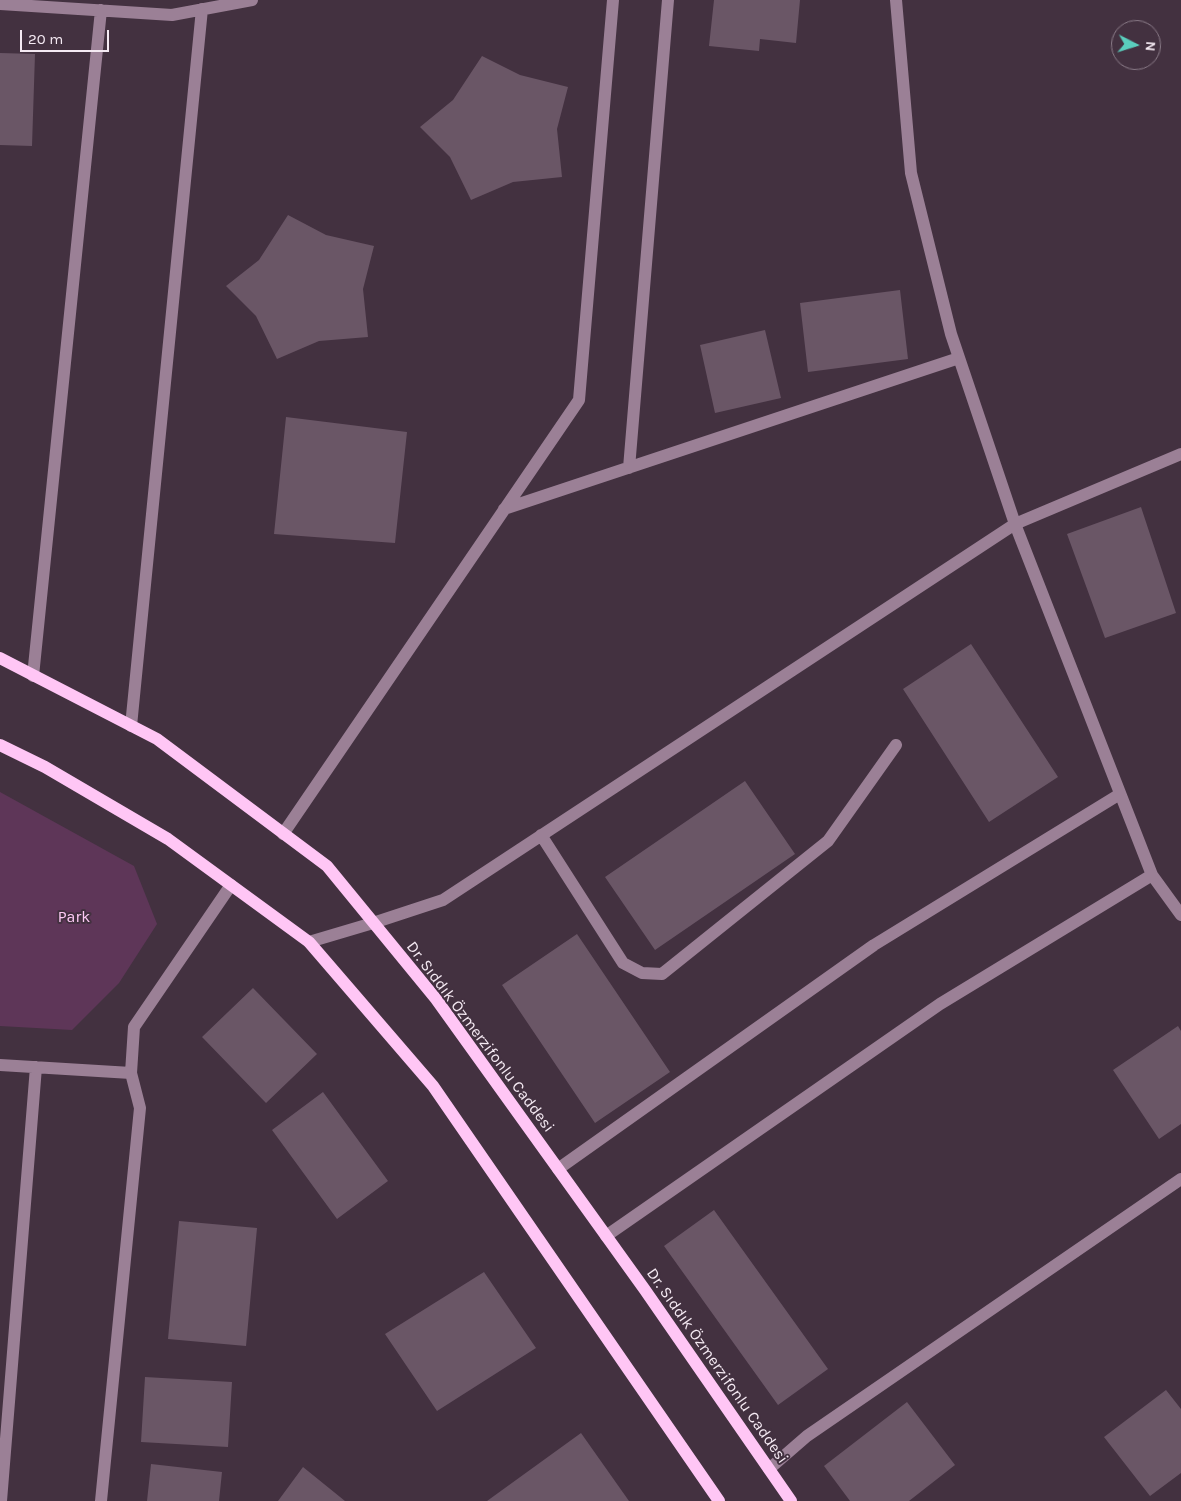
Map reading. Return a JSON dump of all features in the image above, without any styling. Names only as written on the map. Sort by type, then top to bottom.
[{"type":"main road","name":"Dr. Sıddık Özmerzifonlu Caddesi","points":[[0,658],[157,739],[326,866],[436,1000],[558,1168],[791,1501]]},
{"type":"main road","points":[[0,745],[45,767],[168,839],[309,942],[433,1086],[719,1501]]},
{"type":"street","points":[[0,4],[172,15],[252,0]]},
{"type":"street","points":[[283,834],[579,400],[613,0]]},
{"type":"street","points":[[629,468],[668,0]]},
{"type":"street","points":[[896,0],[911,173],[951,334],[1015,524],[1152,875],[1181,914]]},
{"type":"street","points":[[33,676],[101,10]]},
{"type":"street","points":[[131,726],[202,10]]},
{"type":"street","points":[[504,509],[959,358]]},
{"type":"street","points":[[309,942],[373,924],[443,900],[1015,524],[1181,454]]},
{"type":"street","points":[[541,835],[623,963],[642,973],[662,974],[828,841],[896,745]]},
{"type":"street","points":[[558,1168],[874,945],[1120,794]]},
{"type":"street","points":[[606,1236],[940,1004],[1152,875]]},
{"type":"street","points":[[101,1501],[140,1108],[131,1073],[134,1027],[231,885]]},
{"type":"street","points":[[0,1065],[131,1073]]},
{"type":"street","points":[[2,1501],[36,1067]]},
{"type":"street","points":[[768,1469],[807,1436],[1181,1179]]},
{"type":"green space","name":"Park","points":[[0,792],[134,866],[157,924],[119,983],[72,1030],[0,1026]]},
{"type":"building","points":[[714,0],[800,0],[796,43],[760,39],[759,51],[709,46]]},
{"type":"building","points":[[0,53],[35,54],[32,146],[0,145]]},
{"type":"building","points":[[482,56],[520,75],[568,87],[557,129],[562,177],[513,182],[471,200],[450,157],[420,127],[453,100]]},
{"type":"building","points":[[288,215],[326,235],[374,246],[363,289],[368,337],[319,341],[277,359],[256,316],[226,286],[259,260]]},
{"type":"building","points":[[900,290],[908,359],[808,372],[800,303]]},
{"type":"building","points":[[765,330],[781,398],[715,413],[700,345]]},
{"type":"building","points":[[286,417],[407,432],[395,543],[274,534]]},
{"type":"building","points":[[1141,507],[1176,613],[1105,638],[1067,534]]},
{"type":"building","points":[[971,644],[1058,777],[989,822],[903,689]]},
{"type":"building","points":[[745,781],[795,854],[655,950],[605,877]]},
{"type":"building","points":[[577,934],[670,1072],[595,1123],[502,985]]},
{"type":"building","points":[[253,988],[317,1054],[266,1103],[202,1037]]},
{"type":"building","points":[[1178,1026],[1181,1031],[1181,1124],[1159,1139],[1113,1070]]},
{"type":"building","points":[[323,1092],[388,1181],[337,1219],[272,1130]]},
{"type":"building","points":[[714,1210],[828,1369],[778,1405],[664,1246]]},
{"type":"building","points":[[179,1221],[257,1228],[246,1346],[168,1339]]},
{"type":"building","points":[[484,1272],[536,1348],[437,1411],[385,1334]]},
{"type":"building","points":[[145,1377],[232,1382],[228,1447],[141,1442]]},
{"type":"building","points":[[1166,1390],[1181,1409],[1181,1473],[1150,1496],[1104,1437]]},
{"type":"building","points":[[907,1402],[955,1465],[909,1501],[850,1501],[824,1466]]},
{"type":"building","points":[[581,1433],[629,1501],[487,1501]]},
{"type":"building","points":[[151,1464],[222,1472],[219,1501],[147,1501]]},
{"type":"building","points":[[303,1467],[345,1501],[278,1501]]}]
